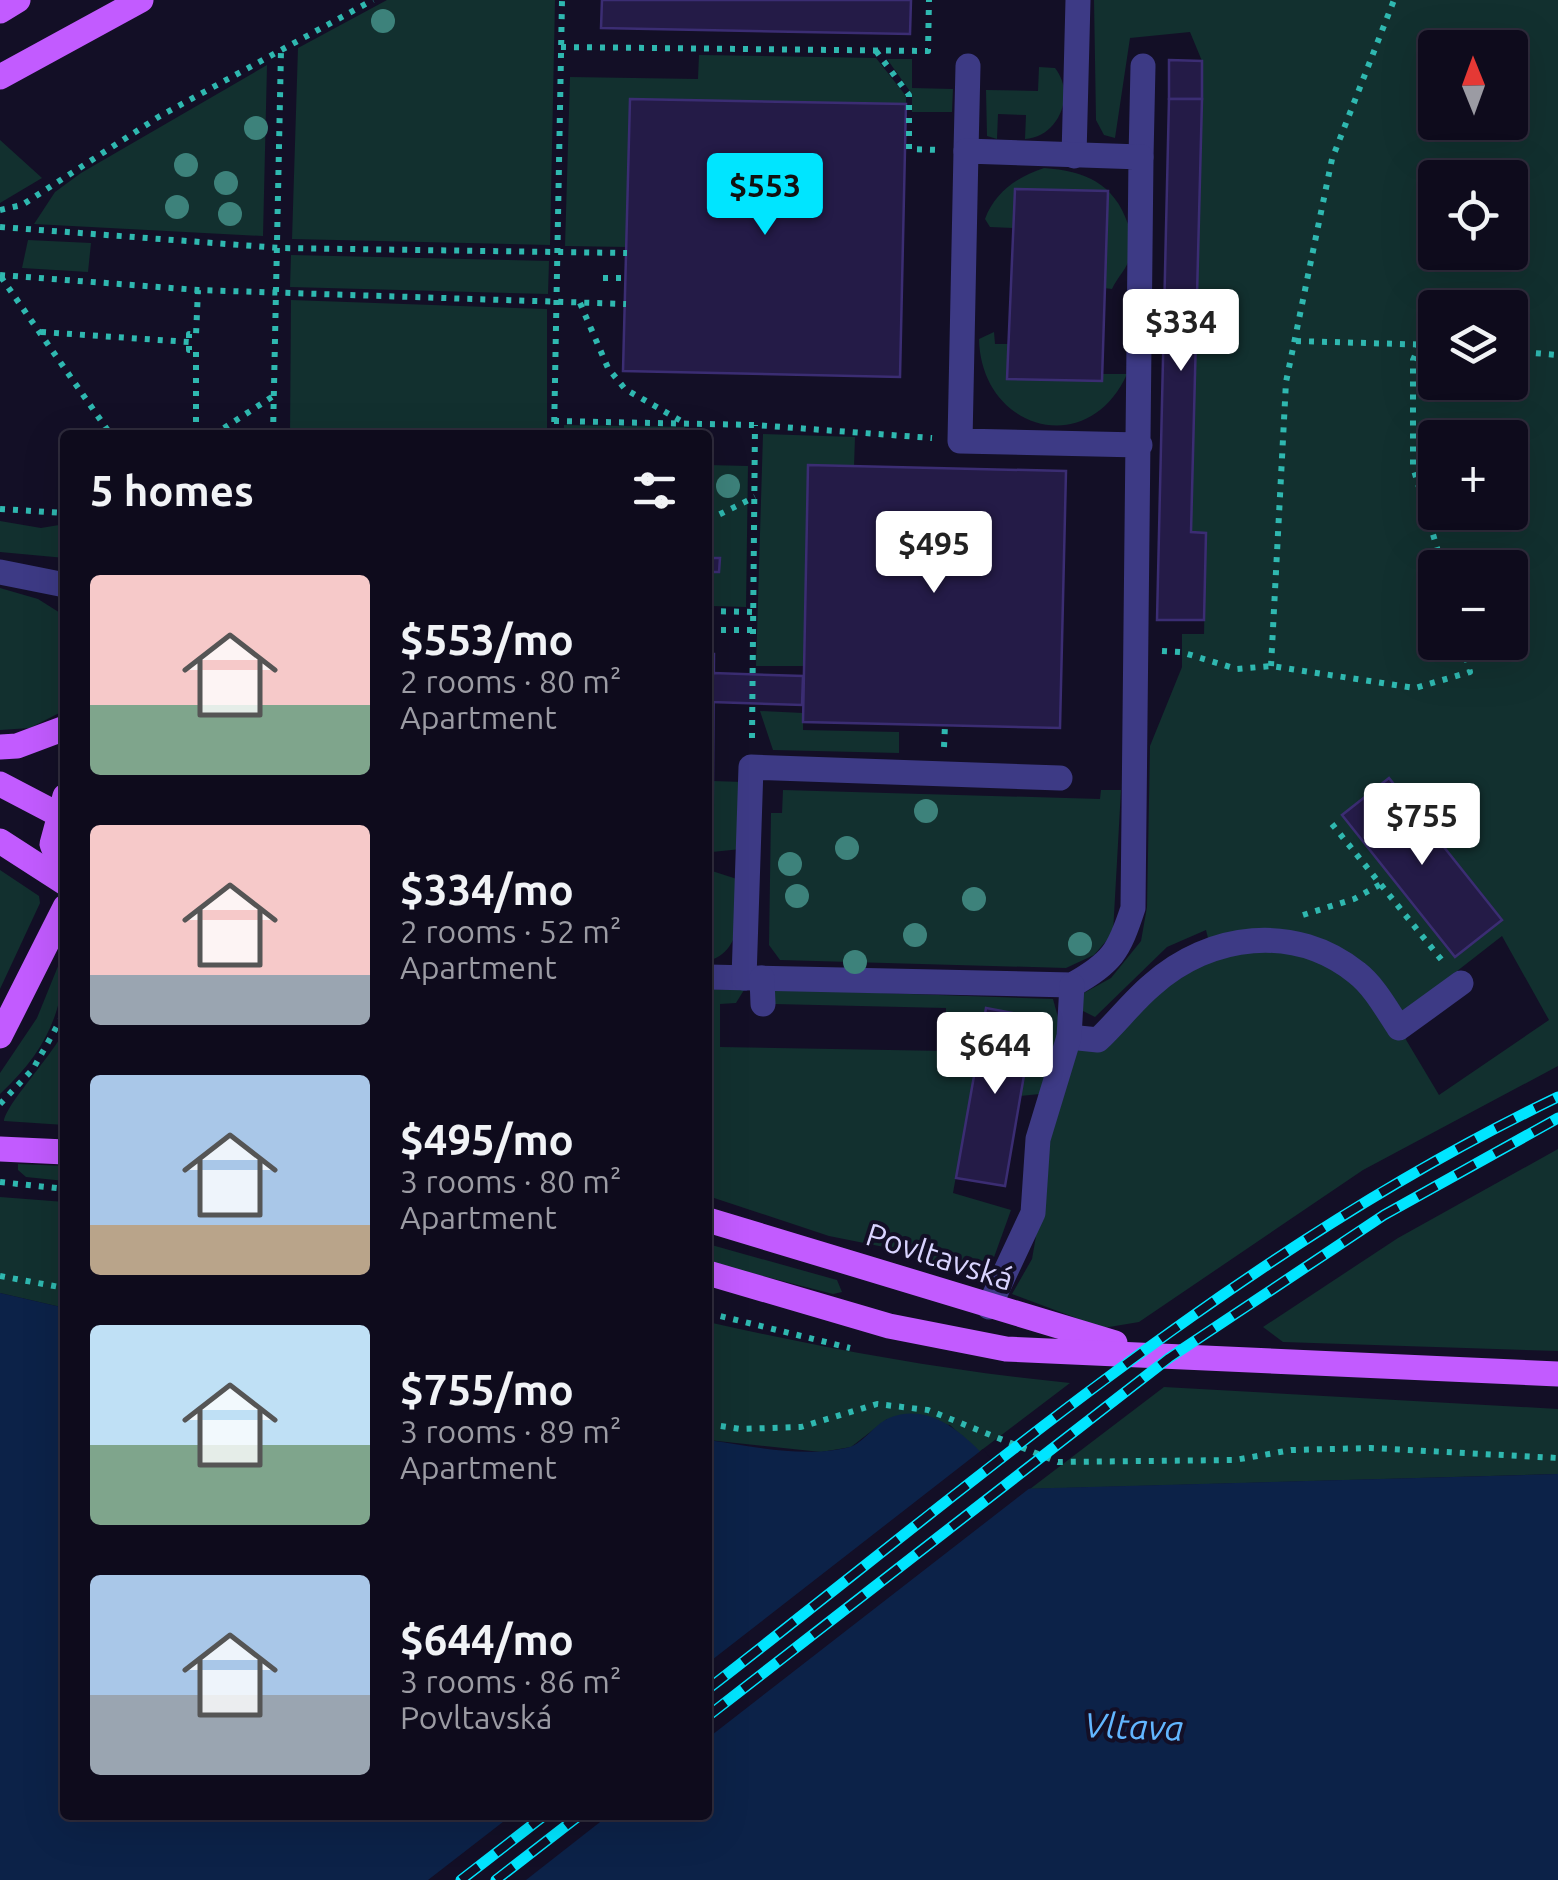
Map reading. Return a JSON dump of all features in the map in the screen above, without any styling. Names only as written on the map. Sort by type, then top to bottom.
[{"type":"main road","points":[[0,11],[18,0]]},
{"type":"main road","points":[[0,78],[141,0]]},
{"type":"main road","points":[[0,747],[18,746],[60,730]]},
{"type":"main road","points":[[0,784],[60,808]]},
{"type":"main road","points":[[60,816],[52,844],[60,867]]},
{"type":"main road","points":[[0,841],[60,878]]},
{"type":"main road","points":[[0,1036],[60,917]]},
{"type":"main road","points":[[0,1149],[60,1152]]},
{"type":"main road","name":"Povltavská","points":[[712,1221],[1153,1354]]},
{"type":"main road","name":"Povltavská","points":[[712,1275],[889,1326],[1006,1349],[1558,1374]]},
{"type":"street","points":[[1074,156],[1078,0]]},
{"type":"street","points":[[968,66],[960,440],[1140,444]]},
{"type":"street","points":[[712,978],[756,987],[1072,985],[1104,967],[1120,946],[1134,908],[1143,66]]},
{"type":"street","points":[[966,151],[1142,157]]},
{"type":"street","points":[[0,572],[60,584]]},
{"type":"street","points":[[756,987],[751,767],[1060,778]]},
{"type":"street","points":[[1069,1037],[1098,1040],[1153,984],[1224,942],[1276,940],[1317,948],[1360,974],[1399,1028],[1453,974]]},
{"type":"street","points":[[988,1307],[1032,1213],[1038,1139],[1069,1037],[1072,985]]},
{"type":"path","points":[[0,210],[22,205],[160,116],[373,0]]},
{"type":"path","points":[[554,430],[562,0]]},
{"type":"path","points":[[561,47],[928,51],[930,0]]},
{"type":"path","points":[[1272,666],[1286,382],[1332,158],[1394,0]]},
{"type":"path","points":[[273,430],[280,248],[281,49]]},
{"type":"path","points":[[876,50],[909,95],[909,149],[966,151]]},
{"type":"path","points":[[0,227],[280,248],[626,253]]},
{"type":"path","points":[[108,430],[0,276],[198,290],[626,304]]},
{"type":"path","points":[[604,278],[626,278]]},
{"type":"path","points":[[196,430],[196,350],[189,350],[189,334],[196,335],[198,290]]},
{"type":"path","points":[[580,303],[608,368],[625,389],[684,423]]},
{"type":"path","points":[[40,332],[189,342]]},
{"type":"path","points":[[1296,341],[1418,344]]},
{"type":"path","points":[[1418,349],[1413,360],[1413,467],[1438,550]]},
{"type":"path","points":[[1528,353],[1558,356]]},
{"type":"path","points":[[221,430],[273,396]]},
{"type":"path","points":[[554,421],[755,425],[960,440]]},
{"type":"path","points":[[751,767],[755,425]]},
{"type":"path","points":[[712,518],[755,497]]},
{"type":"path","points":[[0,509],[60,513]]},
{"type":"path","points":[[712,611],[754,612]]},
{"type":"path","points":[[712,630],[753,630]]},
{"type":"path","points":[[1135,650],[1181,652],[1237,668],[1272,666],[1415,688],[1470,672],[1467,660]]},
{"type":"path","points":[[944,741],[945,725]]},
{"type":"path","points":[[1332,824],[1453,974]]},
{"type":"path","points":[[0,1104],[33,1069],[60,1021]]},
{"type":"path","points":[[0,1182],[60,1189]]},
{"type":"path","points":[[0,1276],[60,1287]]},
{"type":"path","points":[[712,1314],[796,1338]]},
{"type":"path","points":[[712,1425],[740,1430],[802,1427],[876,1404],[928,1410],[1058,1462],[1235,1460],[1291,1450],[1371,1448],[1558,1458]]},
{"type":"green space","points":[[387,0],[555,0],[550,245],[292,239],[298,48]]},
{"type":"green space","points":[[1094,0],[1558,0],[1558,1066],[1363,1170],[1139,1322],[1103,1328],[1012,1294],[1032,1259],[1044,1190],[1047,1132],[1080,1041],[1213,958],[1206,930],[1167,947],[1095,1017],[1081,1010],[1082,994],[1111,978],[1141,941],[1147,907],[1150,746],[1182,667],[1182,634],[1204,634],[1206,533],[1191,532],[1202,61],[1190,32],[1130,38],[1115,138],[1104,135],[1096,120]],"holes":[[[1389,778],[1502,920],[1456,957],[1342,815]],[[1502,936],[1549,1020],[1439,1095],[1399,1028],[1402,1014]]]},
{"type":"green space","points":[[699,55],[876,58],[906,96],[906,104],[630,99],[627,247],[565,246],[570,77],[698,79]]},
{"type":"green space","points":[[887,59],[912,59],[912,88],[953,89],[952,112],[912,112],[912,94]]},
{"type":"green space","points":[[267,65],[263,236],[34,224],[55,192],[81,173]]},
{"type":"green space","points":[[1039,67],[1055,68],[1061,78],[1064,101],[1055,123],[1047,131],[1025,139],[1026,115],[998,114],[997,139],[987,136],[986,90],[1038,91]]},
{"type":"green space","points":[[0,140],[42,178],[0,203]]},
{"type":"green space","points":[[1044,168],[1085,176],[1106,189],[1122,210],[1133,247],[1112,289],[1104,288],[1107,191],[1015,189],[1013,228],[990,227],[985,219],[1008,187]]},
{"type":"green space","points":[[28,240],[91,243],[88,272],[22,268]]},
{"type":"green space","points":[[291,255],[549,261],[548,294],[290,287]]},
{"type":"green space","points":[[291,300],[547,309],[547,430],[290,430]]},
{"type":"green space","points":[[994,332],[995,344],[1009,344],[1008,379],[1101,381],[1102,374],[1127,374],[1110,401],[1088,418],[1064,425],[1039,423],[1016,413],[997,395],[984,370],[979,339]]},
{"type":"green space","points":[[564,425],[686,430],[564,430]]},
{"type":"green space","points":[[763,434],[855,437],[854,467],[808,466],[804,666],[756,666]]},
{"type":"green space","points":[[712,465],[748,466],[746,607],[712,606],[712,572],[719,571],[720,559],[712,558]]},
{"type":"green space","points":[[0,521],[41,528],[60,525],[60,558],[0,552]]},
{"type":"green space","points":[[0,588],[38,599],[60,613],[60,713],[30,728],[0,730]]},
{"type":"green space","points":[[760,711],[803,713],[803,730],[899,732],[899,753],[773,750]]},
{"type":"green space","points":[[713,781],[743,782],[741,849],[712,852]]},
{"type":"green space","points":[[783,790],[1100,799],[1101,790],[1121,790],[1113,933],[1094,955],[1066,968],[780,960],[769,945],[771,813],[782,813]]},
{"type":"green space","points":[[0,870],[39,896],[40,903],[0,989]]},
{"type":"green space","points":[[712,871],[740,880],[737,928],[720,956],[712,959]]},
{"type":"green space","points":[[60,961],[60,997],[50,1029],[30,1062],[0,1094],[0,1073],[37,1018]]},
{"type":"green space","points":[[712,989],[744,990],[736,1003],[720,1004],[720,1047],[946,1051],[946,1008],[774,1004],[766,989],[1053,999],[1062,1032],[1040,1094],[1020,1096],[986,1009],[953,1193],[1011,1210],[993,1260],[972,1280],[904,1251],[829,1236],[712,1197]]},
{"type":"green space","points":[[60,1037],[60,1125],[4,1121],[13,1103]]},
{"type":"green space","points":[[1558,1149],[1558,1351],[1283,1342],[1263,1327],[1398,1238]]},
{"type":"green space","points":[[18,1164],[60,1166],[60,1180],[26,1177],[18,1170]]},
{"type":"green space","points":[[0,1197],[60,1202],[60,1307],[0,1293]]},
{"type":"green space","points":[[712,1245],[837,1280],[842,1292],[833,1294],[712,1263]]},
{"type":"green space","points":[[712,1323],[888,1358],[1070,1383],[979,1452],[950,1425],[887,1419],[851,1447],[821,1452],[712,1440]]},
{"type":"green space","points":[[1164,1387],[1558,1409],[1558,1474],[1030,1489]]},
{"type":"water","name":"Vltava","points":[[0,1293],[60,1307],[60,1820],[712,1820],[712,1441],[776,1450],[829,1451],[852,1446],[889,1418],[908,1414],[927,1416],[960,1433],[1015,1489],[1558,1474],[1558,1880],[0,1880]],"holes":[[[752,1652],[764,1673],[757,1685],[732,1685],[728,1660]]]},
{"type":"pier","points":[[983,1449],[1005,1477],[1016,1484],[1035,1484],[712,1735],[712,1660]],"holes":[[[745,1655],[754,1659],[759,1673],[745,1685],[735,1681],[730,1667],[735,1659]]]},
{"type":"pier","points":[[506,1820],[603,1820],[526,1880],[428,1880]]},
{"type":"building","points":[[602,0],[911,0],[910,34],[601,28]]},
{"type":"building","points":[[1169,60],[1202,61],[1202,99],[1169,99]]},
{"type":"building","points":[[630,99],[906,104],[900,377],[623,371]]},
{"type":"building","points":[[1169,99],[1202,99],[1191,532],[1206,533],[1204,620],[1157,620]]},
{"type":"building","points":[[1015,189],[1108,191],[1102,381],[1007,379]]},
{"type":"building","points":[[808,465],[1066,471],[1060,728],[803,722]]},
{"type":"building","points":[[712,558],[720,558],[719,572],[712,572]]},
{"type":"building","points":[[712,654],[714,654],[712,898]]},
{"type":"building","points":[[713,673],[803,676],[802,705],[712,702]]},
{"type":"building","points":[[1389,778],[1502,920],[1455,957],[1342,815]]},
{"type":"building","points":[[986,1008],[1034,1017],[1005,1186],[956,1178]]},
{"type":"railway","points":[[712,1686],[1014,1449],[1223,1295],[1331,1223],[1443,1157],[1558,1097]]},
{"type":"railway","points":[[712,1713],[1169,1358],[1384,1215],[1558,1118]]},
{"type":"railway","points":[[461,1880],[539,1820]]},
{"type":"railway","points":[[496,1880],[574,1820]]}]
